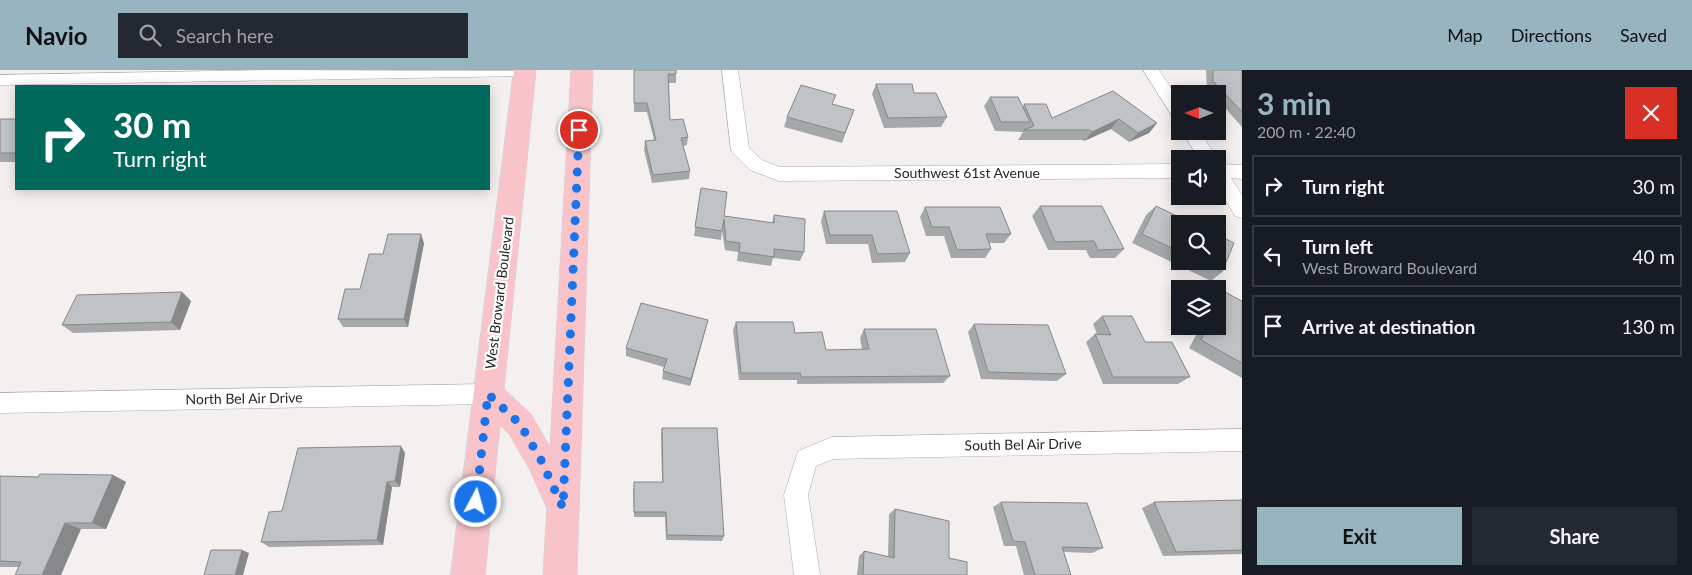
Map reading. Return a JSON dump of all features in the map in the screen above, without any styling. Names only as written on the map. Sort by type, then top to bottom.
[{"type":"main road","name":"West Broward Boulevard","points":[[468,575],[525,70]]},
{"type":"main road","points":[[560,575],[582,70]]},
{"type":"main road","points":[[488,394],[520,424],[541,460],[563,508]]},
{"type":"street","points":[[0,80],[525,70]]},
{"type":"street","name":"Southwest 61st Avenue","points":[[730,70],[740,150],[756,165],[779,174],[1171,171]]},
{"type":"street","points":[[1151,70],[1171,101]]},
{"type":"street","points":[[1226,172],[1242,172]]},
{"type":"street","points":[[1226,185],[1242,211]]},
{"type":"street","name":"North Bel Air Drive","points":[[0,403],[488,394]]},
{"type":"street","name":"South Bel Air Drive","points":[[807,575],[796,494],[806,460],[832,448],[1242,440]]},
{"type":"building","points":[[634,70],[676,70],[676,74],[668,74],[670,120],[683,119],[688,137],[681,138],[690,171],[653,175],[645,141],[656,140],[647,103],[634,103]]},
{"type":"building","points":[[1213,70],[1242,70],[1242,112],[1226,95],[1226,85],[1217,85],[1213,81]]},
{"type":"building","points":[[876,84],[912,84],[914,93],[936,93],[947,117],[888,118]]},
{"type":"building","points":[[801,85],[836,95],[832,104],[854,110],[845,133],[787,117]]},
{"type":"building","points":[[1113,91],[1157,123],[1138,133],[1119,119],[1092,132],[1090,130],[1024,130],[1034,126],[1024,104],[1046,104],[1052,118]]},
{"type":"building","points":[[990,97],[1018,97],[1030,122],[1001,122]]},
{"type":"building","points":[[0,119],[15,119],[15,153],[0,153]]},
{"type":"building","points":[[701,188],[727,192],[724,216],[774,223],[774,215],[805,219],[804,252],[774,249],[774,257],[739,252],[740,243],[726,241],[724,219],[722,231],[695,227]]},
{"type":"building","points":[[1040,206],[1102,206],[1124,249],[1098,250],[1094,241],[1055,242]]},
{"type":"building","points":[[1156,206],[1175,215],[1171,215],[1171,248],[1142,234]]},
{"type":"building","points":[[925,207],[1000,207],[1011,234],[986,234],[991,249],[957,250],[949,227],[932,227]]},
{"type":"building","points":[[824,211],[897,211],[910,253],[877,254],[872,235],[830,235]]},
{"type":"building","points":[[388,234],[421,234],[404,319],[338,319],[345,289],[360,289],[369,254],[383,254]]},
{"type":"building","points":[[1226,239],[1234,243],[1226,262]]},
{"type":"building","points":[[182,292],[171,322],[62,325],[77,295]]},
{"type":"building","points":[[1226,293],[1242,301],[1242,363],[1201,340],[1204,335],[1226,335]]},
{"type":"building","points":[[641,303],[708,320],[691,379],[663,371],[667,359],[626,348]]},
{"type":"building","points":[[1102,316],[1132,316],[1145,342],[1172,342],[1190,377],[1113,377],[1095,334],[1111,335]]},
{"type":"building","points":[[736,322],[793,322],[795,333],[822,332],[826,350],[869,349],[864,329],[936,329],[950,376],[801,377],[800,373],[741,373]]},
{"type":"building","points":[[974,324],[1048,325],[1066,374],[988,372]]},
{"type":"building","points":[[662,428],[717,428],[724,536],[667,535],[666,512],[634,512],[634,482],[663,482]]},
{"type":"building","points":[[401,446],[395,481],[387,482],[377,540],[261,542],[269,512],[282,511],[298,448]]},
{"type":"building","points":[[40,474],[113,475],[92,523],[65,523],[42,575],[15,575],[21,562],[0,561],[0,476],[38,477]]},
{"type":"building","points":[[1242,500],[1242,550],[1176,552],[1154,502]]},
{"type":"building","points":[[1001,502],[1087,503],[1103,548],[1062,547],[1071,575],[1035,575],[1025,542],[1013,541]]},
{"type":"building","points":[[895,509],[949,521],[949,558],[967,562],[967,575],[863,575],[864,551],[894,558]]},
{"type":"building","points":[[211,550],[242,550],[235,575],[204,575]]},
{"type":"route","points":[[476,502],[488,394],[520,424],[541,460],[563,508],[579,130]]}]
